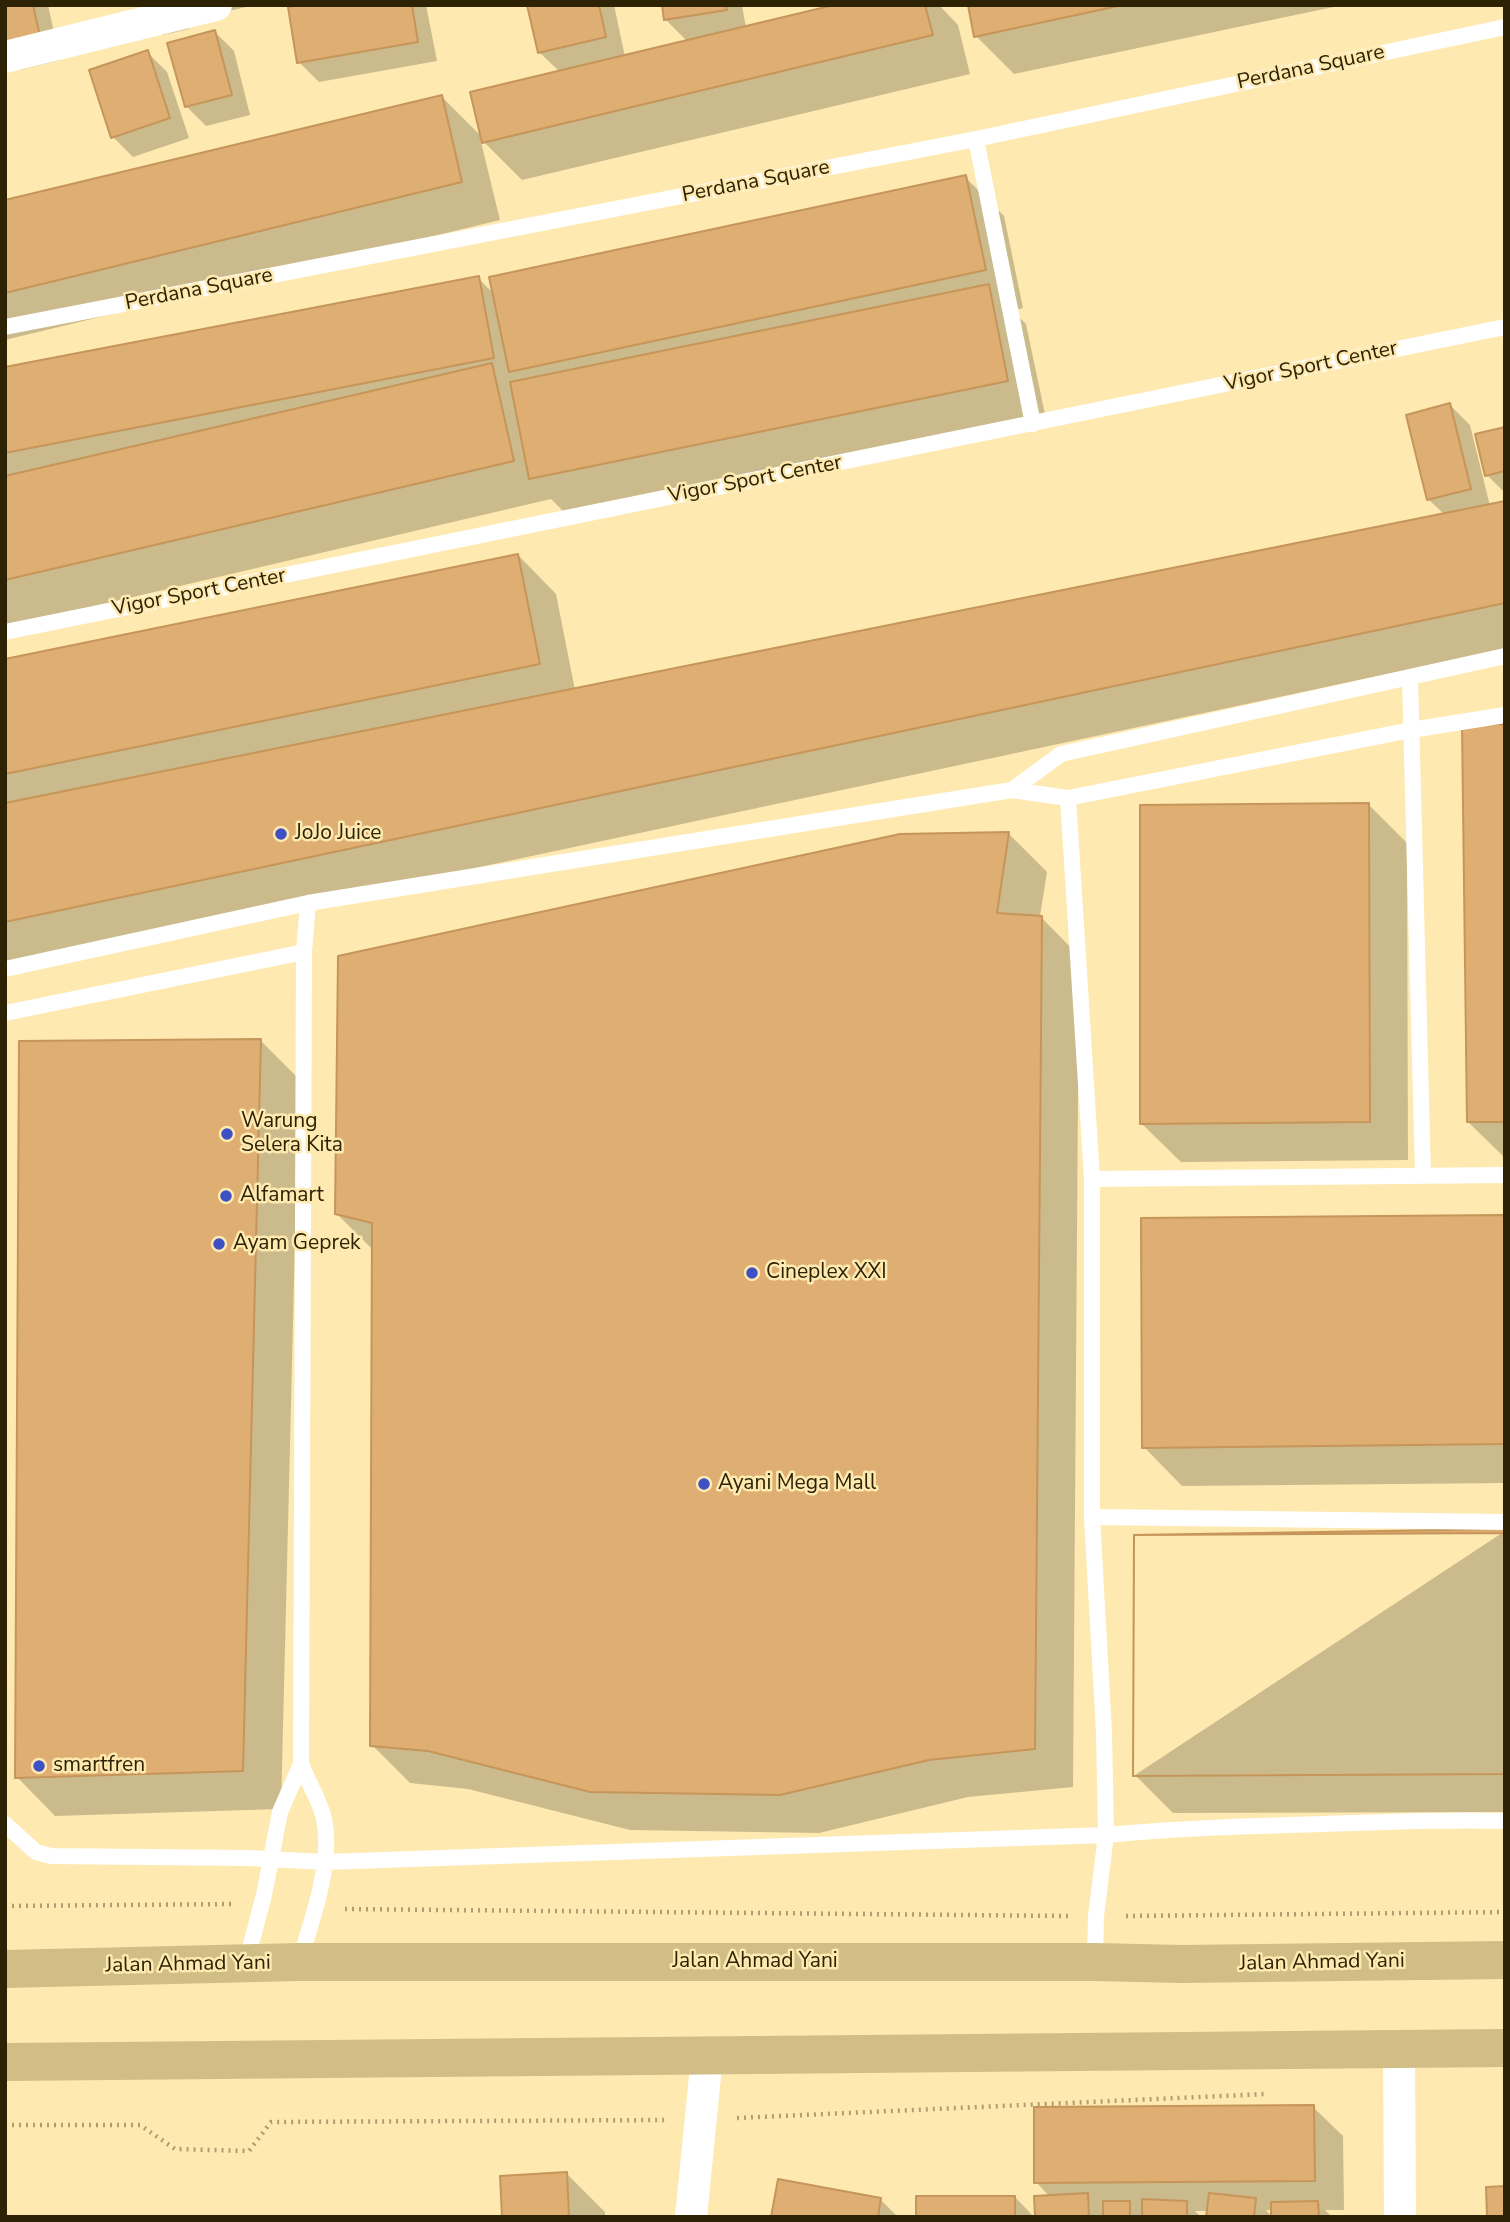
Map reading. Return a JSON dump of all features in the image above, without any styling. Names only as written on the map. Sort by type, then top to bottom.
[{"type":"highway","name":"Jalan Ahmad Yani","points":[[5,1969],[299,1962],[1181,1964],[1505,1960]]},
{"type":"highway","points":[[11,2062],[1505,2048]]},
{"type":"street","points":[[5,57],[216,5]]},
{"type":"street","points":[[1399,2049],[1400,2217]]},
{"type":"street","points":[[691,2217],[708,2056]]},
{"type":"lane","name":"Perdana Square","points":[[5,327],[976,139],[1505,27]]},
{"type":"lane","points":[[976,139],[1033,424]]},
{"type":"lane","name":"Vigor Sport Center","points":[[5,632],[1505,327]]},
{"type":"lane","points":[[1012,790],[1061,754],[1505,656]]},
{"type":"lane","points":[[1410,677],[1423,1176]]},
{"type":"lane","points":[[5,969],[308,903],[1012,790],[1068,798],[1411,730],[1505,715]]},
{"type":"lane","points":[[1068,798],[1092,1180],[1092,1517],[1104,1732],[1105,1835],[1094,1962]]},
{"type":"lane","points":[[299,1962],[316,1909],[325,1862],[326,1832],[323,1816],[301,1764],[304,952],[308,903]]},
{"type":"lane","points":[[5,1013],[304,952]]},
{"type":"lane","points":[[1092,1180],[1505,1175]]},
{"type":"lane","points":[[1092,1517],[1505,1522]]},
{"type":"lane","points":[[246,1963],[264,1895],[280,1812],[301,1764]]},
{"type":"lane","points":[[5,1824],[36,1852],[51,1856],[325,1862],[1105,1835],[1163,1829],[1505,1821]]},
{"type":"path","points":[[5,1906],[229,1904]]},
{"type":"path","points":[[316,1909],[1096,1916],[1505,1912]]},
{"type":"path","points":[[5,2125],[140,2125],[175,2149],[249,2151],[271,2122],[701,2120],[1278,2093]]},
{"type":"building","points":[[5,5],[33,5],[41,41],[5,49]]},
{"type":"building","points":[[412,5],[418,42],[297,63],[288,7]]},
{"type":"building","points":[[527,5],[599,5],[606,37],[538,53]]},
{"type":"building","points":[[662,5],[726,5],[727,10],[664,20]]},
{"type":"building","points":[[834,5],[925,5],[933,35],[482,143],[470,92]]},
{"type":"building","points":[[968,5],[1123,5],[974,37]]},
{"type":"building","points":[[215,30],[232,95],[185,107],[167,43]]},
{"type":"building","points":[[148,50],[170,118],[111,138],[89,70]]},
{"type":"building","points":[[442,95],[462,182],[5,293],[5,200]]},
{"type":"building","points":[[966,175],[986,270],[509,372],[489,277]]},
{"type":"building","points":[[479,276],[494,358],[5,453],[5,367]]},
{"type":"building","points":[[989,284],[1008,381],[529,479],[510,382]]},
{"type":"building","points":[[492,363],[514,461],[5,580],[5,476]]},
{"type":"building","points":[[1450,403],[1471,489],[1427,500],[1406,415]]},
{"type":"building","points":[[1505,427],[1505,471],[1485,476],[1475,434]]},
{"type":"building","points":[[1505,501],[1505,603],[5,922],[5,803]]},
{"type":"building","points":[[518,554],[540,664],[5,774],[5,659]]},
{"type":"building","points":[[1505,724],[1505,1122],[1467,1122],[1462,725]]},
{"type":"building","points":[[1369,803],[1370,1122],[1140,1124],[1140,805]]},
{"type":"building","name":"Ayani Mega Mall","points":[[1009,832],[997,913],[1042,916],[1035,1749],[929,1760],[780,1795],[590,1792],[428,1751],[370,1746],[372,1223],[335,1214],[338,956],[900,834]]},
{"type":"building","points":[[261,1039],[243,1771],[15,1778],[19,1041]]},
{"type":"building","points":[[1505,1215],[1505,1444],[1142,1448],[1141,1218]]},
{"type":"building","points":[[1505,1529],[1505,1774],[1133,1776],[1134,1535]]},
{"type":"building","points":[[1505,1533],[1505,1774],[1133,1776],[1134,1535]]},
{"type":"building","points":[[1314,2105],[1315,2181],[1034,2183],[1034,2107]]},
{"type":"building","points":[[567,2172],[569,2217],[502,2217],[500,2176]]},
{"type":"building","points":[[778,2179],[881,2198],[878,2217],[771,2217]]},
{"type":"building","points":[[1505,2186],[1505,2217],[1487,2217],[1486,2187]]},
{"type":"building","points":[[1088,2193],[1089,2217],[1035,2217],[1034,2196]]},
{"type":"building","points":[[1209,2193],[1256,2198],[1254,2217],[1206,2217]]},
{"type":"building","points":[[916,2196],[1015,2196],[1015,2217],[916,2217]]},
{"type":"building","points":[[1142,2199],[1187,2201],[1187,2217],[1142,2217]]},
{"type":"building","points":[[1103,2201],[1130,2201],[1130,2217],[1103,2217]]},
{"type":"building","points":[[1318,2201],[1319,2217],[1271,2217],[1271,2202]]},
{"type":"place","name":"JoJo Juice","points":[[281,834]]},
{"type":"place","name":"Warung Selera Kita","points":[[227,1134]]},
{"type":"place","name":"Alfamart","points":[[226,1196]]},
{"type":"place","name":"Ayam Geprek","points":[[219,1244]]},
{"type":"place","name":"Cineplex XXI","points":[[752,1273]]},
{"type":"place","name":"Ayani Mega Mall","points":[[704,1484]]},
{"type":"place","name":"smartfren","points":[[39,1766]]}]
